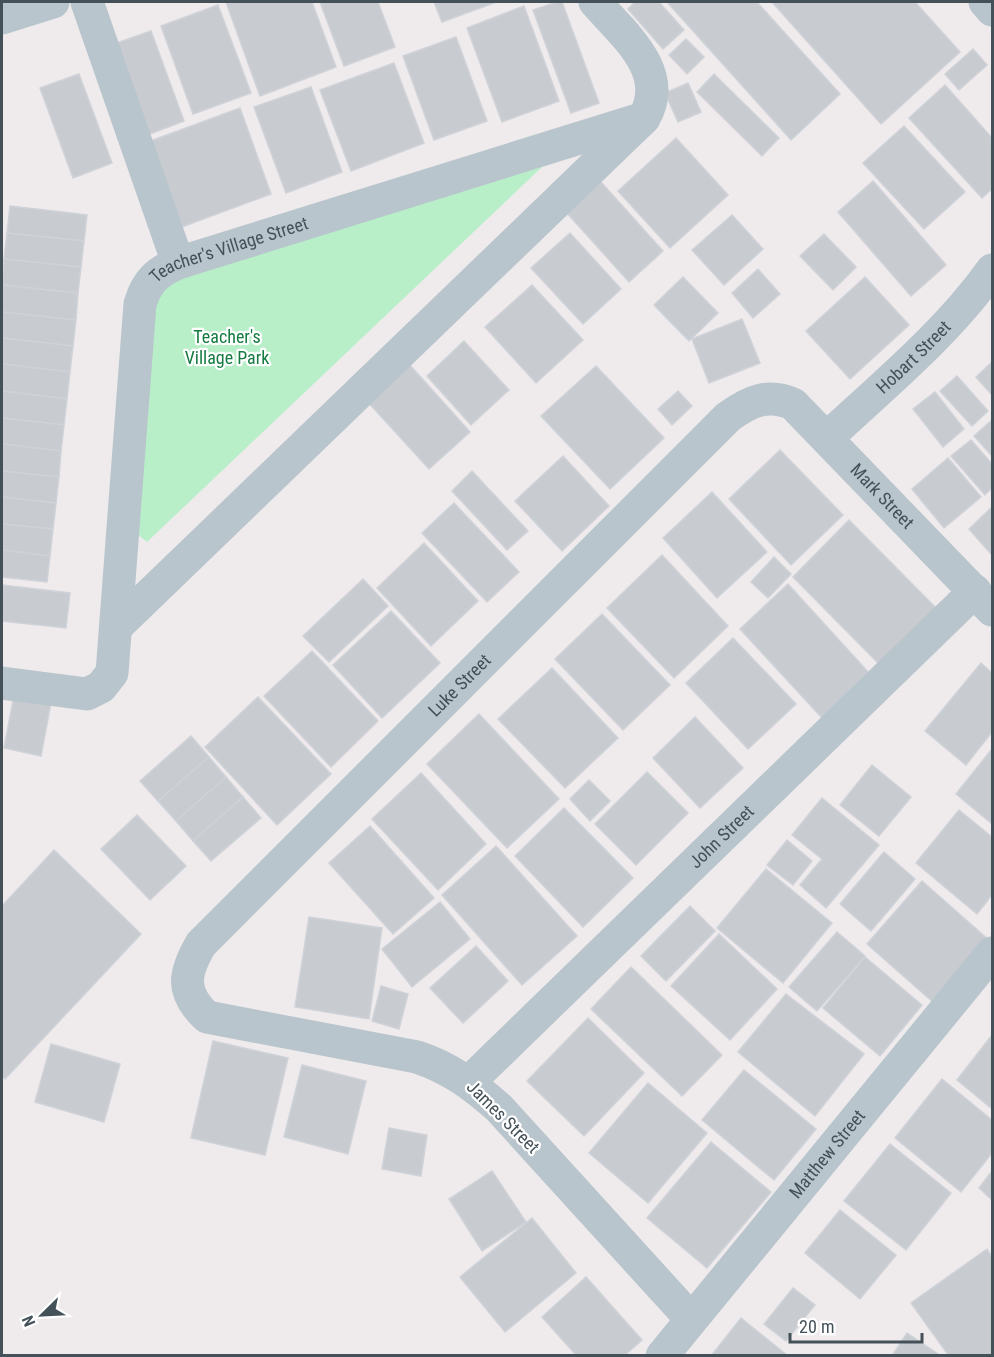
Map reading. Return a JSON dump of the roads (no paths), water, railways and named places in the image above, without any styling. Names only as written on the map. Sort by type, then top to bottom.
[{"type":"street","points":[[2,18],[53,2]]},
{"type":"street","points":[[87,2],[178,263]]},
{"type":"street","points":[[116,627],[644,118],[653,103],[653,86],[645,61],[595,2]]},
{"type":"street","points":[[985,2],[993,10]]},
{"type":"street","name":"Teacher's Village Street","points":[[2,683],[87,694],[101,687],[112,673],[140,304],[145,288],[158,272],[178,263],[644,118]]},
{"type":"street","name":"Hobart Street","points":[[828,437],[941,331],[969,302],[993,270]]},
{"type":"street","name":"Mark Street","points":[[764,398],[779,398],[793,404],[828,437],[984,600]]},
{"type":"street","name":"Luke Street","points":[[190,996],[186,979],[190,963],[201,944],[728,417],[745,404],[764,398]]},
{"type":"street","name":"John Street","points":[[468,1082],[984,600]]},
{"type":"street","name":"Matthew Street","points":[[662,1356],[993,953]]},
{"type":"street","name":"James Street","points":[[190,996],[207,1017],[221,1022],[417,1057],[443,1065],[499,1108],[691,1319]]},
{"type":"park label","name":"Teacher's Village Park","points":[[227,347]]}]
